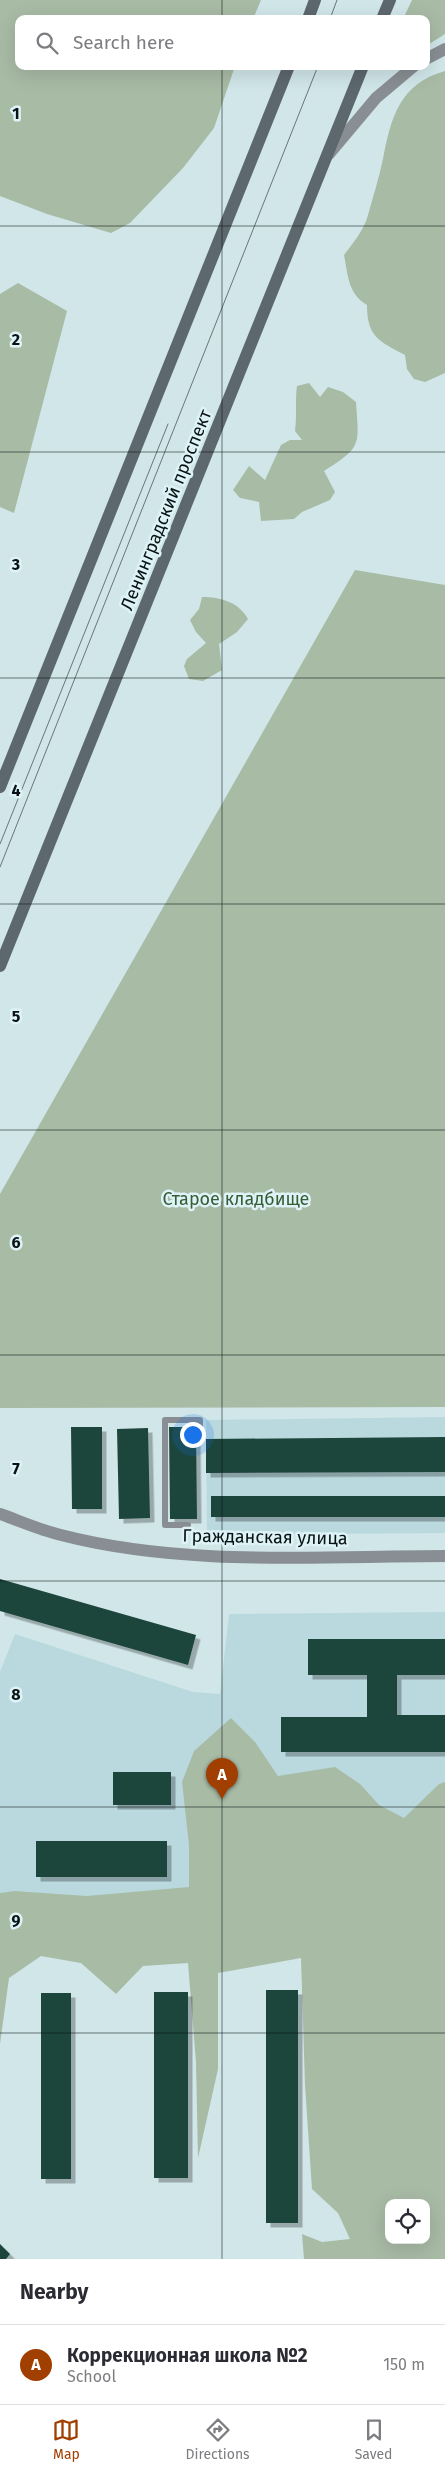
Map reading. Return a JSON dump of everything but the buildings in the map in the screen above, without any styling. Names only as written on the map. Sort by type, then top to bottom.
[{"type":"main road","points":[[309,15],[315,0]]},
{"type":"main road","points":[[384,15],[390,0]]},
{"type":"main road","points":[[0,787],[287,70]]},
{"type":"main road","name":"Ленинградский проспект","points":[[0,966],[362,70]]},
{"type":"street","points":[[430,57],[445,49]]},
{"type":"street","points":[[328,156],[376,98],[409,70]]},
{"type":"street","name":"Гражданская улица","points":[[0,1514],[60,1535],[129,1548],[200,1556],[445,1556]]},
{"type":"lane","points":[[188,1525],[165,1525],[165,1420],[200,1420],[200,1433]]},
{"type":"shaded area","points":[[445,1417],[445,1533],[207,1535],[206,1420]]},
{"type":"shaded area","points":[[445,1612],[445,1904],[0,1906],[0,1672],[15,1634],[193,1692],[220,1694],[229,1614]]},
{"type":"green space","points":[[0,0],[261,0],[255,15],[15,15],[15,70],[234,70],[214,128],[183,168],[130,223],[111,233],[47,214],[0,196]]},
{"type":"green space","points":[[412,0],[445,0],[445,34],[430,43],[430,15],[405,15]]},
{"type":"green space","points":[[445,71],[445,373],[425,382],[414,379],[407,369],[405,355],[388,346],[376,337],[372,331],[369,324],[367,305],[352,290],[344,255],[366,221],[390,130],[400,104],[417,84]]},
{"type":"green space","points":[[18,283],[67,311],[14,513],[0,507],[0,294]]},
{"type":"green space","points":[[309,383],[320,397],[328,387],[343,392],[356,402],[358,428],[355,444],[352,450],[324,471],[335,492],[330,500],[302,512],[294,519],[261,521],[259,502],[240,498],[233,490],[249,466],[265,480],[281,445],[290,440],[302,440],[295,431],[297,386]]},
{"type":"green space","name":"Старое кладбище","points":[[355,570],[445,585],[445,1407],[0,1408],[0,1194]]},
{"type":"green space","points":[[202,597],[222,599],[240,608],[248,619],[237,632],[219,644],[222,670],[203,681],[189,679],[184,666],[187,659],[206,643],[196,632],[190,620],[199,609]]},
{"type":"green space","points":[[231,1718],[255,1742],[278,1776],[335,1767],[360,1784],[379,1805],[404,1818],[439,1784],[445,1782],[445,2259],[304,2259],[302,2234],[322,2242],[350,2239],[338,2213],[312,2189],[305,2085],[301,1958],[218,1973],[218,2069],[198,2158],[196,2062],[188,1963],[143,1966],[116,1994],[81,1963],[41,1956],[9,1978],[0,2044],[0,1893],[14,1891],[87,1896],[189,1887],[189,1845],[182,1782],[194,1751]]},
{"type":"tram line","points":[[331,15],[337,0]]},
{"type":"tram line","points":[[0,867],[316,70]]},
{"type":"tram line","points":[[0,844],[168,424]]},
{"type":"place","name":"Коррекционная школа №2","points":[[222,1799]]}]
